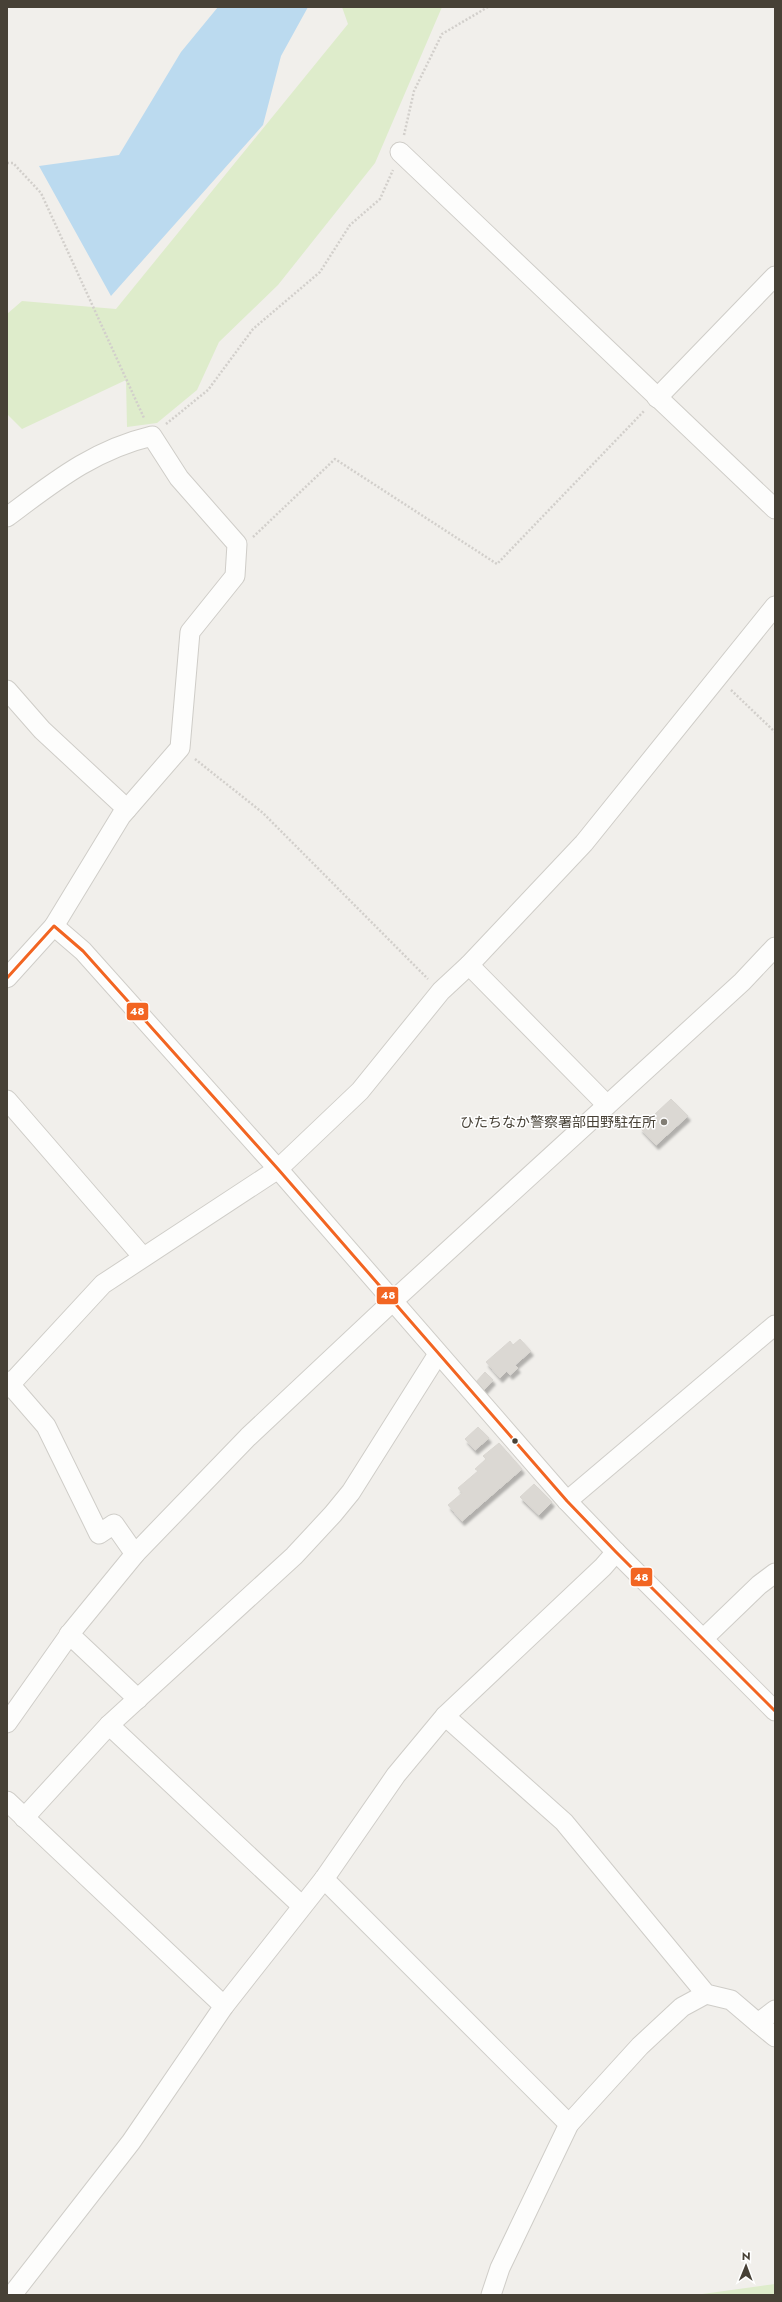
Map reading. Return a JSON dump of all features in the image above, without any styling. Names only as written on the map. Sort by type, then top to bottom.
[{"type":"street","points":[[400,152],[775,509]]},
{"type":"street","points":[[658,398],[775,276]]},
{"type":"street","points":[[7,517],[73,468],[124,442],[152,436],[179,478],[237,544],[235,576],[190,632],[180,748],[127,809],[54,926],[9,972]]},
{"type":"street","points":[[135,1554],[114,1524],[99,1534],[46,1426],[8,1385],[104,1284],[278,1169],[360,1091],[441,991],[469,965],[584,843],[775,606]]},
{"type":"street","points":[[7,690],[42,730],[127,809]]},
{"type":"street","points":[[54,926],[83,951],[278,1169],[394,1300],[438,1354],[567,1501],[775,1711]]},
{"type":"street","points":[[7,1723],[69,1634],[135,1554],[248,1437],[394,1300],[742,982],[775,947]]},
{"type":"street","points":[[469,965],[607,1105]]},
{"type":"street","points":[[7,1100],[143,1257]]},
{"type":"street","points":[[567,1501],[775,1325]]},
{"type":"street","points":[[24,1818],[110,1725],[294,1556],[333,1514],[351,1492],[428,1366],[438,1354]]},
{"type":"street","points":[[12,2295],[132,2142],[224,2006],[324,1879],[396,1775],[445,1716],[597,1573],[616,1552]]},
{"type":"street","points":[[704,1638],[759,1585],[775,1573]]},
{"type":"street","points":[[69,1634],[138,1699]]},
{"type":"street","points":[[445,1716],[564,1822],[706,1994],[731,2000],[775,2037]]},
{"type":"street","points":[[110,1725],[302,1906]]},
{"type":"street","points":[[7,1801],[224,2006]]},
{"type":"street","points":[[324,1879],[569,2124]]},
{"type":"street","points":[[491,2295],[500,2268],[569,2124],[640,2046],[682,2007],[706,1994]]},
{"type":"street","points":[[758,2023],[775,2010]]},
{"type":"path","points":[[7,163],[13,163],[41,193],[152,436],[208,390],[253,329],[320,272],[350,225],[380,199],[400,152],[414,91],[442,34],[488,7]]},
{"type":"path","points":[[236,553],[335,459],[496,564],[658,398]]},
{"type":"path","points":[[718,677],[775,732]]},
{"type":"path","points":[[180,748],[263,813],[441,991]]},
{"type":"green space","points":[[342,7],[442,7],[375,163],[278,285],[219,342],[197,390],[157,423],[127,427],[126,380],[22,429],[7,414],[7,314],[22,301],[116,309],[348,24]]},
{"type":"green space","points":[[775,2284],[775,2295],[695,2295]]},
{"type":"water","points":[[218,7],[308,7],[281,56],[263,125],[111,296],[39,166],[119,155],[181,52]]},
{"type":"building","name":"ひたちなか警察署部田野駐在所","points":[[671,1099],[688,1116],[656,1145],[640,1128]]},
{"type":"building","points":[[520,1339],[531,1351],[515,1365],[518,1368],[510,1375],[507,1371],[500,1378],[486,1362],[510,1341],[513,1345]]},
{"type":"building","points":[[485,1372],[493,1380],[483,1391],[475,1383]]},
{"type":"building","points":[[478,1427],[489,1438],[475,1450],[465,1439]]},
{"type":"building","points":[[499,1443],[522,1469],[462,1521],[448,1505],[462,1493],[458,1488],[478,1471],[475,1469],[486,1459],[483,1456]]},
{"type":"building","points":[[534,1484],[552,1502],[539,1515],[520,1497]]},
{"type":"transit line","name":"48","points":[[7,978],[54,926],[83,951],[278,1169],[567,1501],[775,1711]]},
{"type":"place","name":"ひたちなか警察署部田野駐在所","points":[[664,1122]]}]
